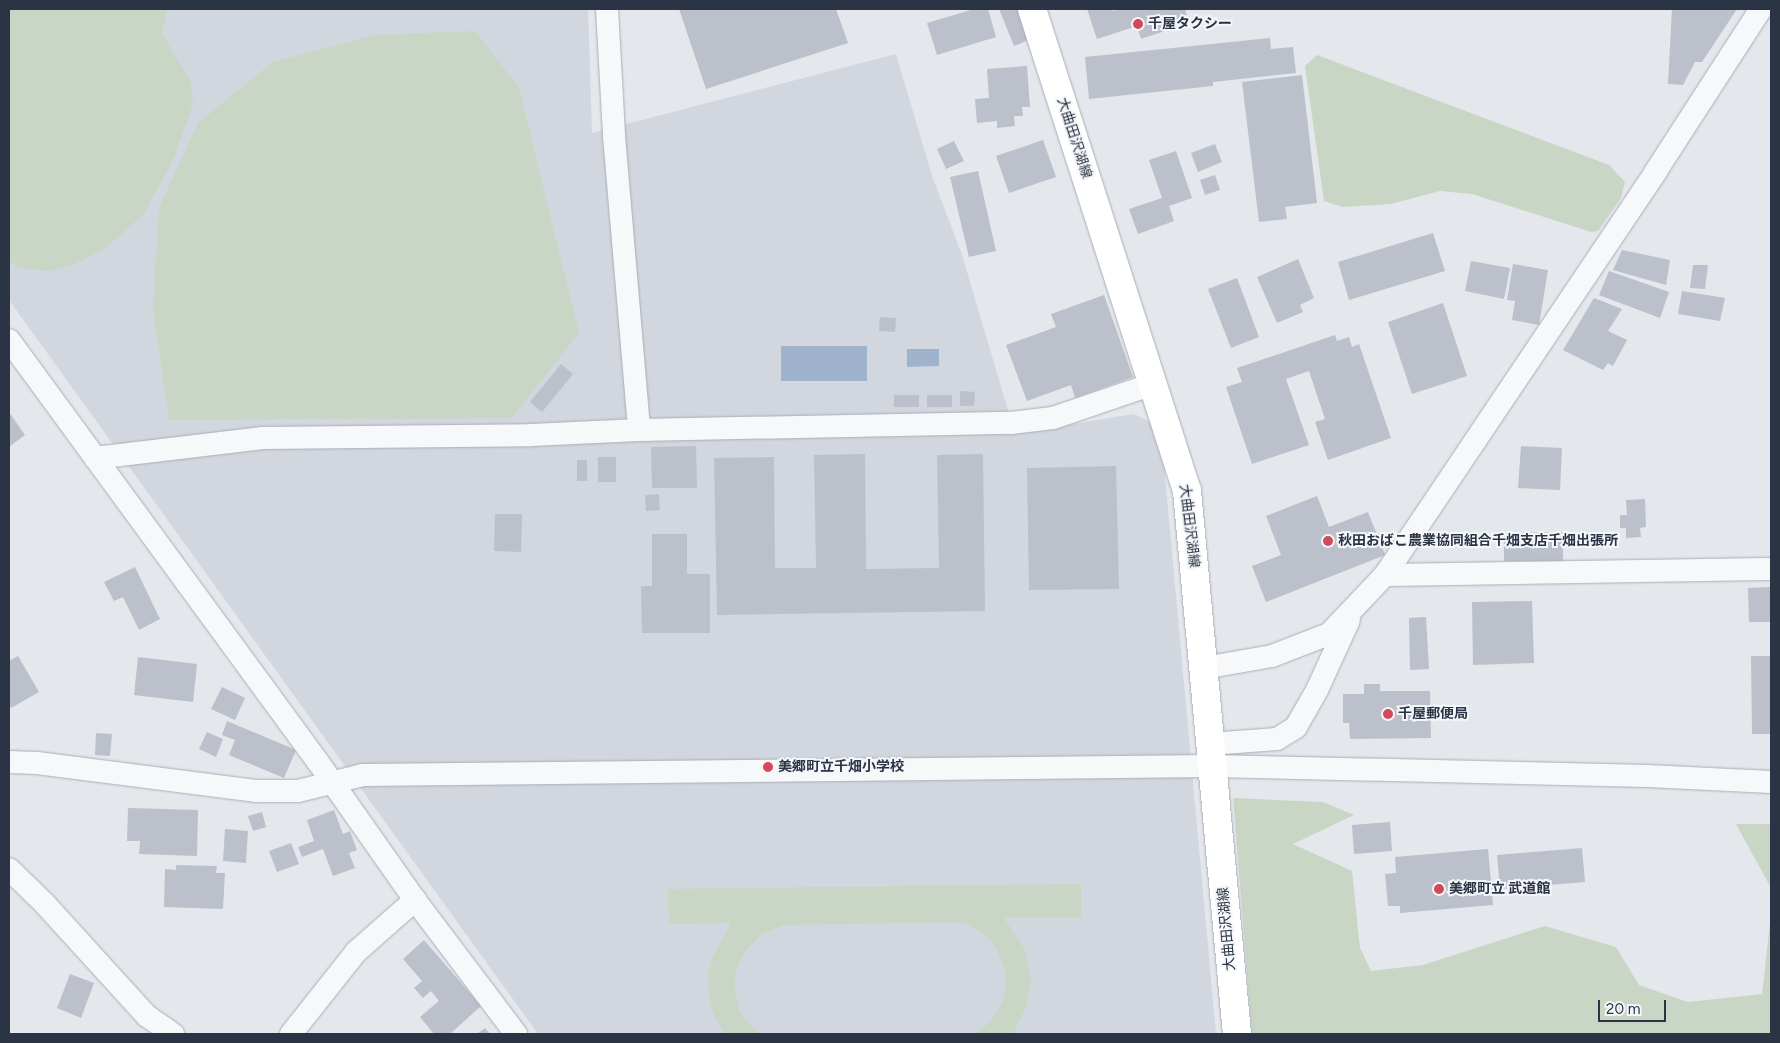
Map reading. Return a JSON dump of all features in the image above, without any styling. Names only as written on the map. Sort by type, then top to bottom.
[{"type":"main road","name":"大曲田沢湖線","points":[[1032,9],[1187,491],[1237,1034]]},
{"type":"street","points":[[607,9],[614,136],[639,430]]},
{"type":"street","points":[[1204,668],[1272,656],[1329,634],[1385,575],[1656,171],[1761,9]]},
{"type":"street","points":[[9,340],[332,782],[415,900],[516,1034]]},
{"type":"street","points":[[96,458],[263,438],[531,435],[639,430],[1011,423],[1053,418],[1153,384]]},
{"type":"street","points":[[1385,575],[1771,569]]},
{"type":"street","points":[[1211,755],[1277,739],[1296,727],[1317,690],[1356,606]]},
{"type":"street","points":[[9,762],[37,763],[257,791],[298,791],[363,775],[1211,755],[1771,782]]},
{"type":"street","points":[[9,869],[44,903],[147,1016],[173,1034]]},
{"type":"street","points":[[291,1034],[356,952],[415,900]]},
{"type":"shaded area","name":"美郷町立千畑小学校","points":[[9,9],[588,9],[592,133],[896,54],[932,176],[962,255],[1015,434],[1133,414],[1149,421],[1161,432],[1216,1034],[538,1034],[9,300]]},
{"type":"green space","points":[[9,9],[167,9],[162,34],[190,80],[193,104],[173,160],[143,215],[107,247],[75,264],[50,271],[19,268],[9,261]]},
{"type":"green space","points":[[475,31],[519,88],[579,333],[512,418],[169,420],[153,310],[159,208],[198,123],[273,62],[375,35]]},
{"type":"green space","points":[[1317,55],[1609,165],[1625,182],[1621,198],[1598,231],[1591,232],[1472,194],[1440,191],[1391,204],[1342,207],[1324,201],[1305,66]]},
{"type":"green space","points":[[1233,798],[1323,802],[1354,815],[1293,844],[1352,871],[1360,948],[1371,971],[1423,965],[1545,926],[1616,947],[1639,985],[1688,1002],[1762,994],[1771,914],[1771,1034],[1252,1034]]},
{"type":"green space","points":[[1736,824],[1771,824],[1771,888]]},
{"type":"green space","points":[[1081,884],[1081,917],[1004,918],[1024,948],[1031,977],[1026,1007],[1013,1034],[974,1034],[989,1023],[1002,1004],[1005,992],[1005,969],[996,948],[989,938],[970,925],[959,922],[784,925],[762,934],[745,951],[735,973],[734,985],[739,1009],[745,1019],[760,1034],[725,1034],[714,1015],[709,1000],[708,973],[713,956],[731,923],[669,924],[668,889]]},
{"type":"water","points":[[781,346],[867,346],[867,381],[781,381]]},
{"type":"water","points":[[907,349],[939,349],[939,366],[907,367]]},
{"type":"building","points":[[679,9],[836,9],[848,43],[706,89]]},
{"type":"building","points":[[974,9],[988,9],[996,37],[937,55],[927,23]]},
{"type":"building","points":[[999,9],[1019,9],[1031,39],[1014,46]]},
{"type":"building","name":"千屋タクシー","points":[[1087,9],[1112,9],[1113,11],[1120,9],[1185,9],[1189,23],[1141,39],[1137,26],[1097,39]]},
{"type":"building","points":[[1672,9],[1737,9],[1702,62],[1695,62],[1683,85],[1668,84]]},
{"type":"building","points":[[1270,38],[1271,49],[1293,47],[1296,73],[1213,82],[1213,86],[1089,99],[1085,57]]},
{"type":"building","points":[[1027,66],[1030,107],[1022,107],[1023,116],[1014,116],[1015,126],[997,128],[997,121],[977,123],[975,99],[989,98],[987,69]]},
{"type":"building","points":[[1302,75],[1317,203],[1285,207],[1287,219],[1259,222],[1242,82]]},
{"type":"building","points":[[1043,140],[1056,177],[1009,193],[996,156]]},
{"type":"building","points":[[954,141],[964,161],[946,169],[937,149]]},
{"type":"building","points":[[1215,144],[1222,162],[1198,172],[1191,153]]},
{"type":"building","points":[[1176,151],[1192,198],[1169,206],[1174,221],[1138,234],[1129,209],[1162,198],[1149,160]]},
{"type":"building","points":[[978,171],[996,251],[969,257],[950,177]]},
{"type":"building","points":[[1215,175],[1220,190],[1205,195],[1200,180]]},
{"type":"building","points":[[1433,233],[1445,271],[1349,300],[1338,262]]},
{"type":"building","points":[[1622,250],[1670,260],[1666,285],[1613,270]]},
{"type":"building","points":[[1298,259],[1314,298],[1300,305],[1303,312],[1277,323],[1257,277]]},
{"type":"building","points":[[1471,261],[1510,268],[1504,299],[1465,291]]},
{"type":"building","points":[[1513,264],[1548,270],[1539,325],[1512,320],[1515,301],[1507,300]]},
{"type":"building","points":[[1693,265],[1708,265],[1705,289],[1690,288]]},
{"type":"building","points":[[1609,271],[1669,292],[1660,318],[1599,295]]},
{"type":"building","points":[[1237,278],[1259,337],[1231,348],[1208,289]]},
{"type":"building","points":[[1682,291],[1725,298],[1720,321],[1678,314]]},
{"type":"building","points":[[1104,295],[1133,377],[1075,398],[1071,385],[1027,401],[1006,345],[1056,327],[1051,314]]},
{"type":"building","points":[[1594,298],[1622,309],[1608,331],[1627,340],[1613,366],[1608,363],[1603,370],[1563,350]]},
{"type":"building","points":[[1443,303],[1467,376],[1412,394],[1388,322]]},
{"type":"building","points":[[880,317],[896,318],[895,332],[879,331]]},
{"type":"building","points":[[1335,335],[1337,341],[1349,337],[1352,347],[1359,344],[1391,438],[1328,460],[1315,422],[1325,419],[1309,371],[1286,379],[1309,445],[1252,464],[1226,387],[1242,382],[1237,368]]},
{"type":"building","points":[[561,364],[573,374],[542,412],[530,402]]},
{"type":"building","points":[[960,391],[975,392],[974,406],[960,406]]},
{"type":"building","points":[[894,395],[919,395],[919,407],[894,407]]},
{"type":"building","points":[[927,395],[952,395],[952,407],[927,407]]},
{"type":"building","points":[[9,412],[25,435],[9,447]]},
{"type":"building","points":[[696,446],[697,488],[652,488],[651,447]]},
{"type":"building","points":[[1521,446],[1562,448],[1560,490],[1518,488]]},
{"type":"building","points":[[865,454],[866,569],[939,568],[937,455],[983,454],[985,611],[717,615],[714,458],[774,457],[775,568],[816,568],[814,455]]},
{"type":"building","points":[[598,457],[616,457],[616,482],[598,482]]},
{"type":"building","points":[[577,460],[587,460],[587,481],[577,481]]},
{"type":"building","points":[[1116,466],[1119,589],[1029,590],[1027,468]]},
{"type":"building","points":[[659,494],[660,510],[646,511],[645,495]]},
{"type":"building","name":"秋田おばこ農業協同組合千畑支店千畑出張所","points":[[1317,496],[1329,527],[1368,512],[1385,555],[1266,602],[1252,566],[1281,555],[1266,516]]},
{"type":"building","points":[[1645,499],[1646,527],[1640,528],[1641,537],[1626,538],[1626,528],[1620,528],[1620,515],[1627,515],[1626,500]]},
{"type":"building","points":[[495,514],[522,514],[521,552],[494,551]]},
{"type":"building","points":[[1563,532],[1563,561],[1504,561],[1504,533]]},
{"type":"building","points":[[652,534],[687,534],[687,574],[710,574],[710,633],[642,633],[641,586],[652,586]]},
{"type":"building","points":[[135,567],[160,619],[139,630],[123,597],[114,601],[104,582]]},
{"type":"building","points":[[1771,587],[1771,622],[1749,622],[1748,588]]},
{"type":"building","points":[[1532,601],[1534,663],[1473,665],[1472,602]]},
{"type":"building","points":[[1426,617],[1429,669],[1410,670],[1409,618]]},
{"type":"building","points":[[18,656],[39,692],[11,708],[9,703],[9,661]]},
{"type":"building","points":[[1751,656],[1771,656],[1771,734],[1752,734]]},
{"type":"building","points":[[138,657],[197,664],[193,702],[134,695]]},
{"type":"building","points":[[1364,684],[1380,684],[1380,691],[1430,691],[1431,738],[1350,739],[1349,723],[1343,723],[1343,694],[1364,694]]},
{"type":"building","points":[[222,687],[245,698],[235,720],[211,709]]},
{"type":"building","points":[[227,721],[296,750],[284,778],[229,755],[235,740],[222,735]]},
{"type":"building","points":[[207,732],[223,739],[216,757],[199,749]]},
{"type":"building","points":[[96,733],[112,734],[110,756],[95,755]]},
{"type":"building","points":[[128,808],[198,810],[197,856],[139,854],[140,841],[127,841]]},
{"type":"building","points":[[334,810],[343,834],[350,831],[357,850],[349,853],[355,868],[333,876],[323,849],[302,857],[298,847],[314,841],[307,820]]},
{"type":"building","points":[[262,812],[266,827],[253,831],[248,816]]},
{"type":"building","points":[[1390,822],[1392,851],[1354,854],[1352,825]]},
{"type":"building","points":[[225,829],[248,831],[246,863],[223,861]]},
{"type":"building","points":[[291,843],[299,864],[277,872],[269,851]]},
{"type":"building","points":[[1582,848],[1585,882],[1500,889],[1497,855]]},
{"type":"building","name":"美郷町立 武道館","points":[[1488,849],[1493,905],[1400,913],[1400,906],[1388,906],[1385,874],[1396,873],[1395,857]]},
{"type":"building","points":[[176,865],[217,866],[216,873],[225,873],[223,909],[164,907],[165,869],[176,870]]},
{"type":"building","points":[[424,940],[481,1006],[450,1034],[434,1034],[420,1017],[439,1001],[431,991],[423,998],[414,988],[422,981],[403,959]]},
{"type":"building","points":[[70,974],[94,983],[81,1018],[57,1008]]},
{"type":"building","points":[[485,1028],[490,1034],[477,1034]]},
{"type":"place","name":"千屋タクシー","points":[[1138,24]]},
{"type":"place","name":"秋田おばこ農業協同組合千畑支店千畑出張所","points":[[1328,541]]},
{"type":"place","name":"千屋郵便局","points":[[1388,714]]},
{"type":"place","name":"美郷町立千畑小学校","points":[[768,767]]},
{"type":"place","name":"美郷町立 武道館","points":[[1439,889]]}]
